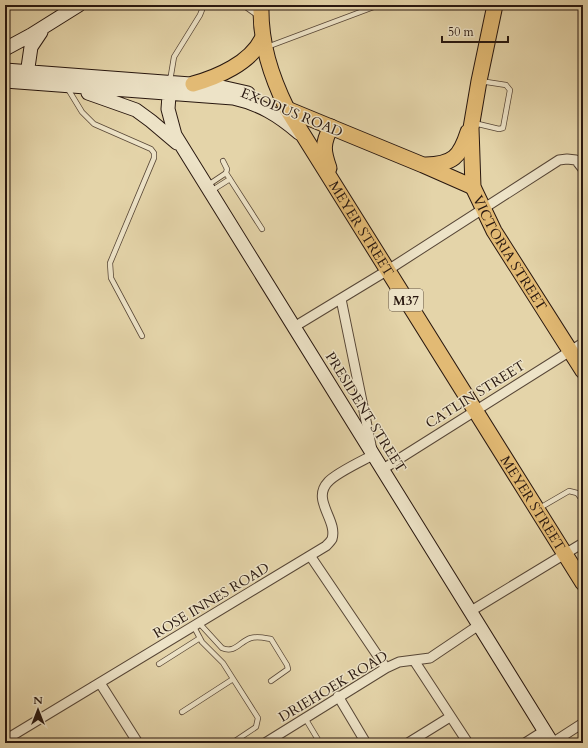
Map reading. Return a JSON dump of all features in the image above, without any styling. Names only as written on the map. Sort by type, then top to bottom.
[{"type":"main road","name":"VICTORIA STREET","points":[[495,5],[479,81],[472,125],[471,157],[473,187],[494,232],[583,372]]},
{"type":"main road","name":"MEYER STREET","points":[[261,12],[263,44],[274,81],[287,109],[583,583]]},
{"type":"main road","points":[[192,84],[215,77],[252,54],[263,44]]},
{"type":"main road","name":"EXODUS ROAD","points":[[287,109],[473,187]]},
{"type":"main road","points":[[423,165],[440,164],[453,160],[459,153],[472,125]]},
{"type":"main road","points":[[331,128],[324,139],[324,149],[334,186]]},
{"type":"street","points":[[5,49],[17,44],[79,5]]},
{"type":"street","points":[[26,77],[31,47],[46,26]]},
{"type":"street","name":"EXODUS ROAD","points":[[5,70],[26,77],[70,86],[170,88],[192,84],[239,90],[287,109]]},
{"type":"street","name":"EXODUS ROAD","points":[[5,81],[26,77],[170,88],[243,100],[262,106],[278,115],[304,137]]},
{"type":"street","points":[[70,86],[136,110],[183,148]]},
{"type":"street","name":"PRESIDENT STREET","points":[[170,88],[168,101],[170,122],[175,135],[373,455],[480,624],[552,743]]},
{"type":"street","points":[[294,327],[388,270],[559,160],[576,160],[583,169]]},
{"type":"street","points":[[341,299],[373,455]]},
{"type":"street","name":"CATLIN STREET","points":[[383,469],[583,343]]},
{"type":"street","name":"ROSE INNES ROAD","points":[[5,740],[311,557],[326,546],[332,539],[332,529],[323,502],[322,491],[328,482],[373,455]]},
{"type":"street","points":[[471,611],[583,543]]},
{"type":"street","points":[[311,557],[386,668]]},
{"type":"street","name":"DRIEHOEK ROAD","points":[[265,743],[338,696],[386,668],[399,662],[415,662],[430,658],[480,624]]},
{"type":"street","points":[[415,662],[468,743]]},
{"type":"street","points":[[100,683],[138,743]]},
{"type":"street","points":[[338,696],[366,743]]},
{"type":"street","points":[[408,743],[450,717]]},
{"type":"street","points":[[552,743],[583,723]]},
{"type":"street","points":[[525,743],[544,730]]},
{"type":"lane","points":[[170,88],[174,57],[200,15],[204,5]]},
{"type":"lane","points":[[243,5],[255,13],[261,12]]},
{"type":"lane","points":[[263,44],[379,5]]},
{"type":"lane","points":[[472,125],[499,129],[502,128],[508,105],[510,90],[506,86],[479,81]]},
{"type":"lane","points":[[70,86],[82,112],[94,124],[151,149],[154,153],[154,158],[113,256],[109,271],[111,278],[142,336]]},
{"type":"lane","points":[[223,161],[227,169],[226,173],[262,229]]},
{"type":"lane","points":[[208,189],[226,173]]},
{"type":"lane","points":[[208,189],[230,179]]},
{"type":"lane","points":[[537,509],[569,491],[577,493],[583,501]]},
{"type":"lane","points":[[197,625],[200,638],[220,658],[258,718],[258,724],[256,727],[232,743]]},
{"type":"lane","points":[[197,625],[222,648],[227,650],[231,650],[252,638],[271,639],[288,669],[271,681]]},
{"type":"lane","points":[[159,664],[200,638]]},
{"type":"lane","points":[[182,712],[233,679]]},
{"type":"lane","points":[[305,718],[320,743]]}]
